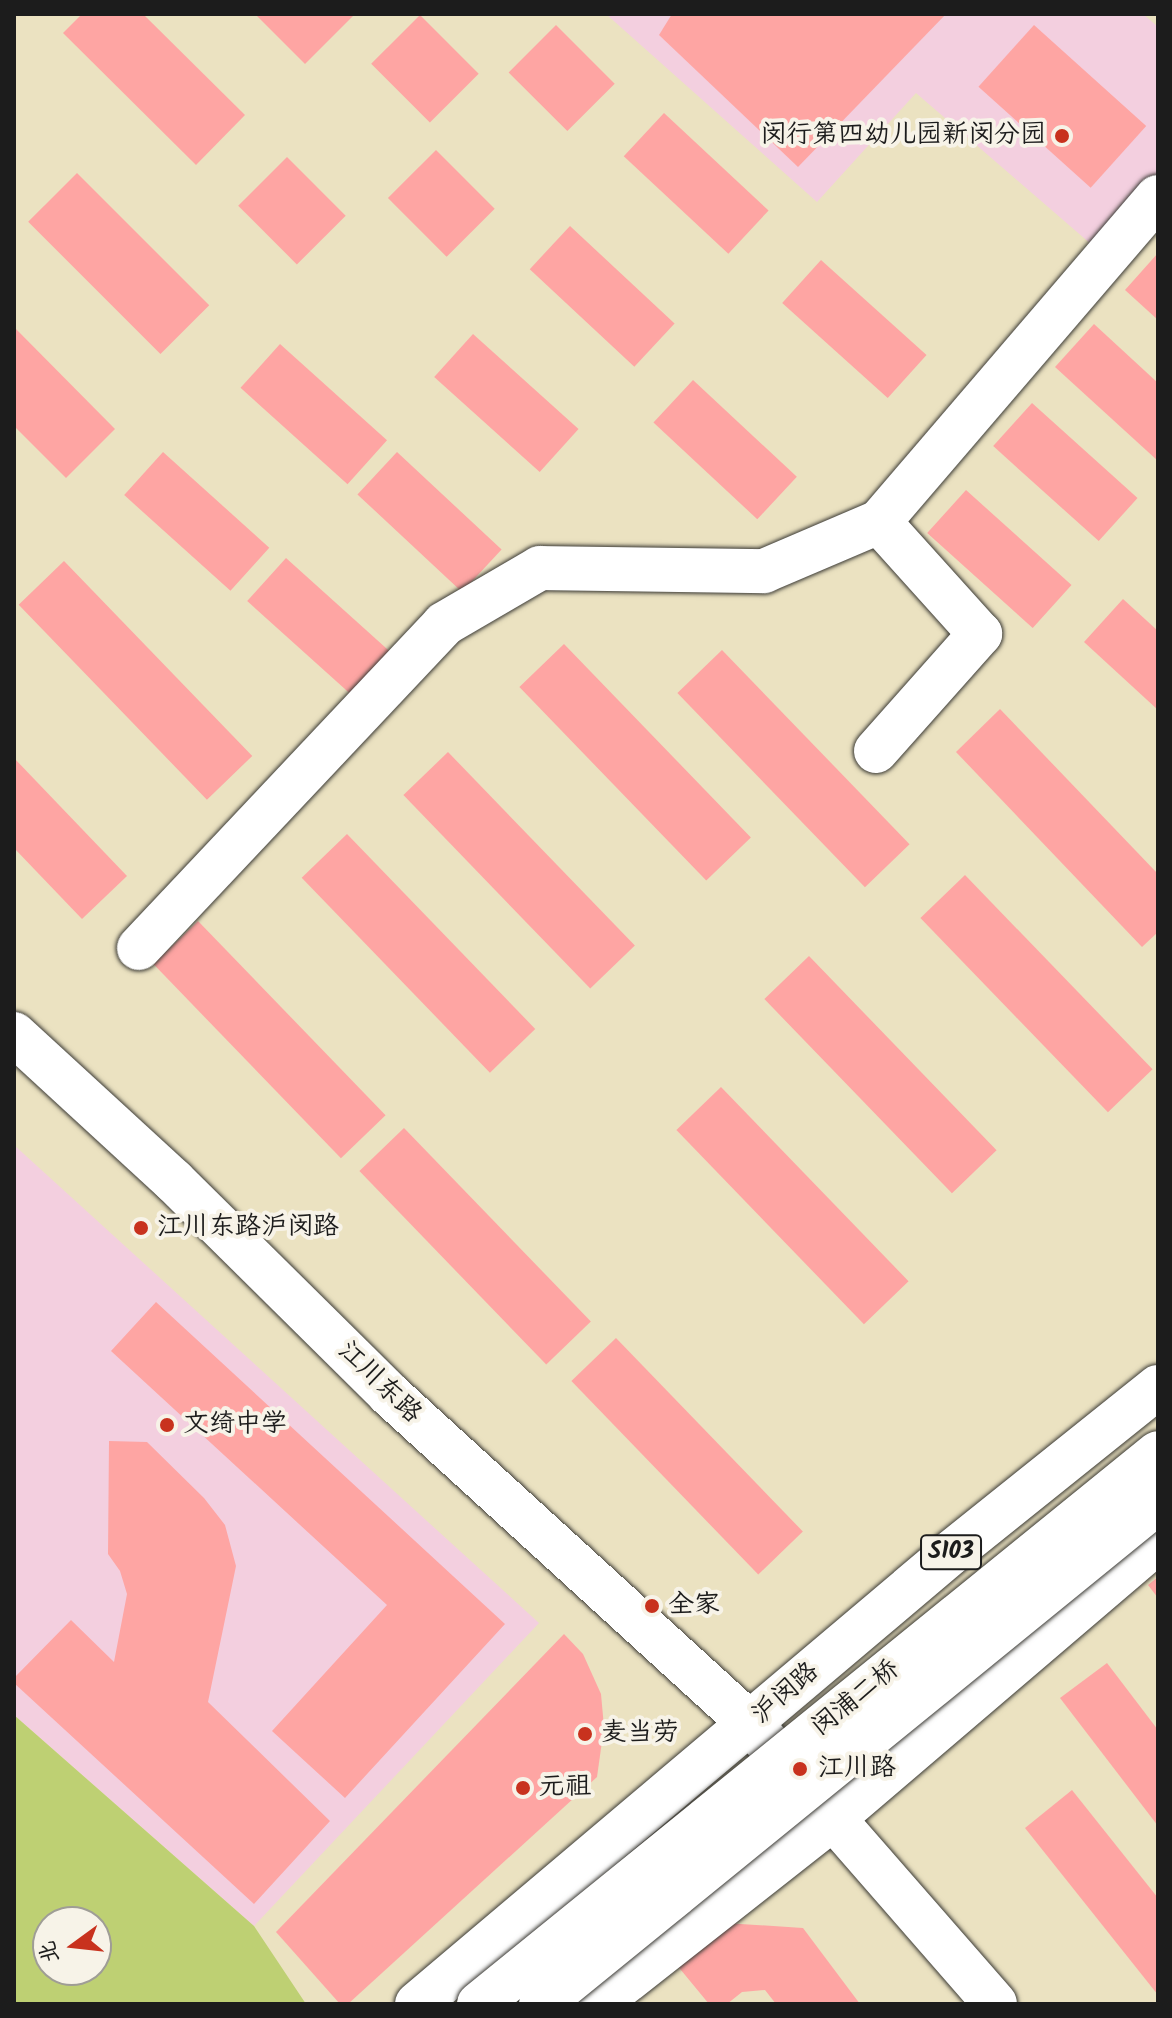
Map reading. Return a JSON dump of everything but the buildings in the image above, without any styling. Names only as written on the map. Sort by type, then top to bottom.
[{"type":"main road","points":[[139,948],[444,624],[540,568],[764,571],[879,522],[1158,197]]},
{"type":"main road","points":[[876,751],[980,634],[879,522]]},
{"type":"main road","name":"江川东路","points":[[14,1034],[174,1181],[389,1394],[751,1724]]},
{"type":"main road","name":"沪闵路","points":[[417,2004],[952,1552],[1158,1387]]},
{"type":"main road","name":"闵浦二桥","points":[[479,2004],[1158,1453]]},
{"type":"main road","name":"闵浦二桥","points":[[541,2004],[1019,1619],[1158,1502]]},
{"type":"main road","points":[[597,2004],[835,1817],[1158,1541]]},
{"type":"main road","points":[[751,1724],[995,2004]]},
{"type":"shaded area","points":[[606,14],[1143,14],[1158,27],[1158,179],[1099,251],[916,93],[817,202]]},
{"type":"shaded area","name":"文绮中学","points":[[14,1145],[539,1623],[254,1926],[14,1715]]},
{"type":"green space","points":[[14,1715],[254,1926],[306,2004],[14,2004]]},
{"type":"railway","points":[[497,2004],[1158,1468]]},
{"type":"railway","points":[[527,2004],[1158,1493]]},
{"type":"place","name":"闵行第四幼儿园新闵分园","points":[[1062,136]]},
{"type":"place","name":"江川东路沪闵路","points":[[141,1228]]},
{"type":"place","name":"文绮中学","points":[[167,1425]]},
{"type":"place","name":"全家","points":[[652,1606]]},
{"type":"place","name":"麦当劳","points":[[585,1734]]},
{"type":"place","name":"江川路","points":[[800,1769]]},
{"type":"place","name":"元祖","points":[[523,1788]]}]
